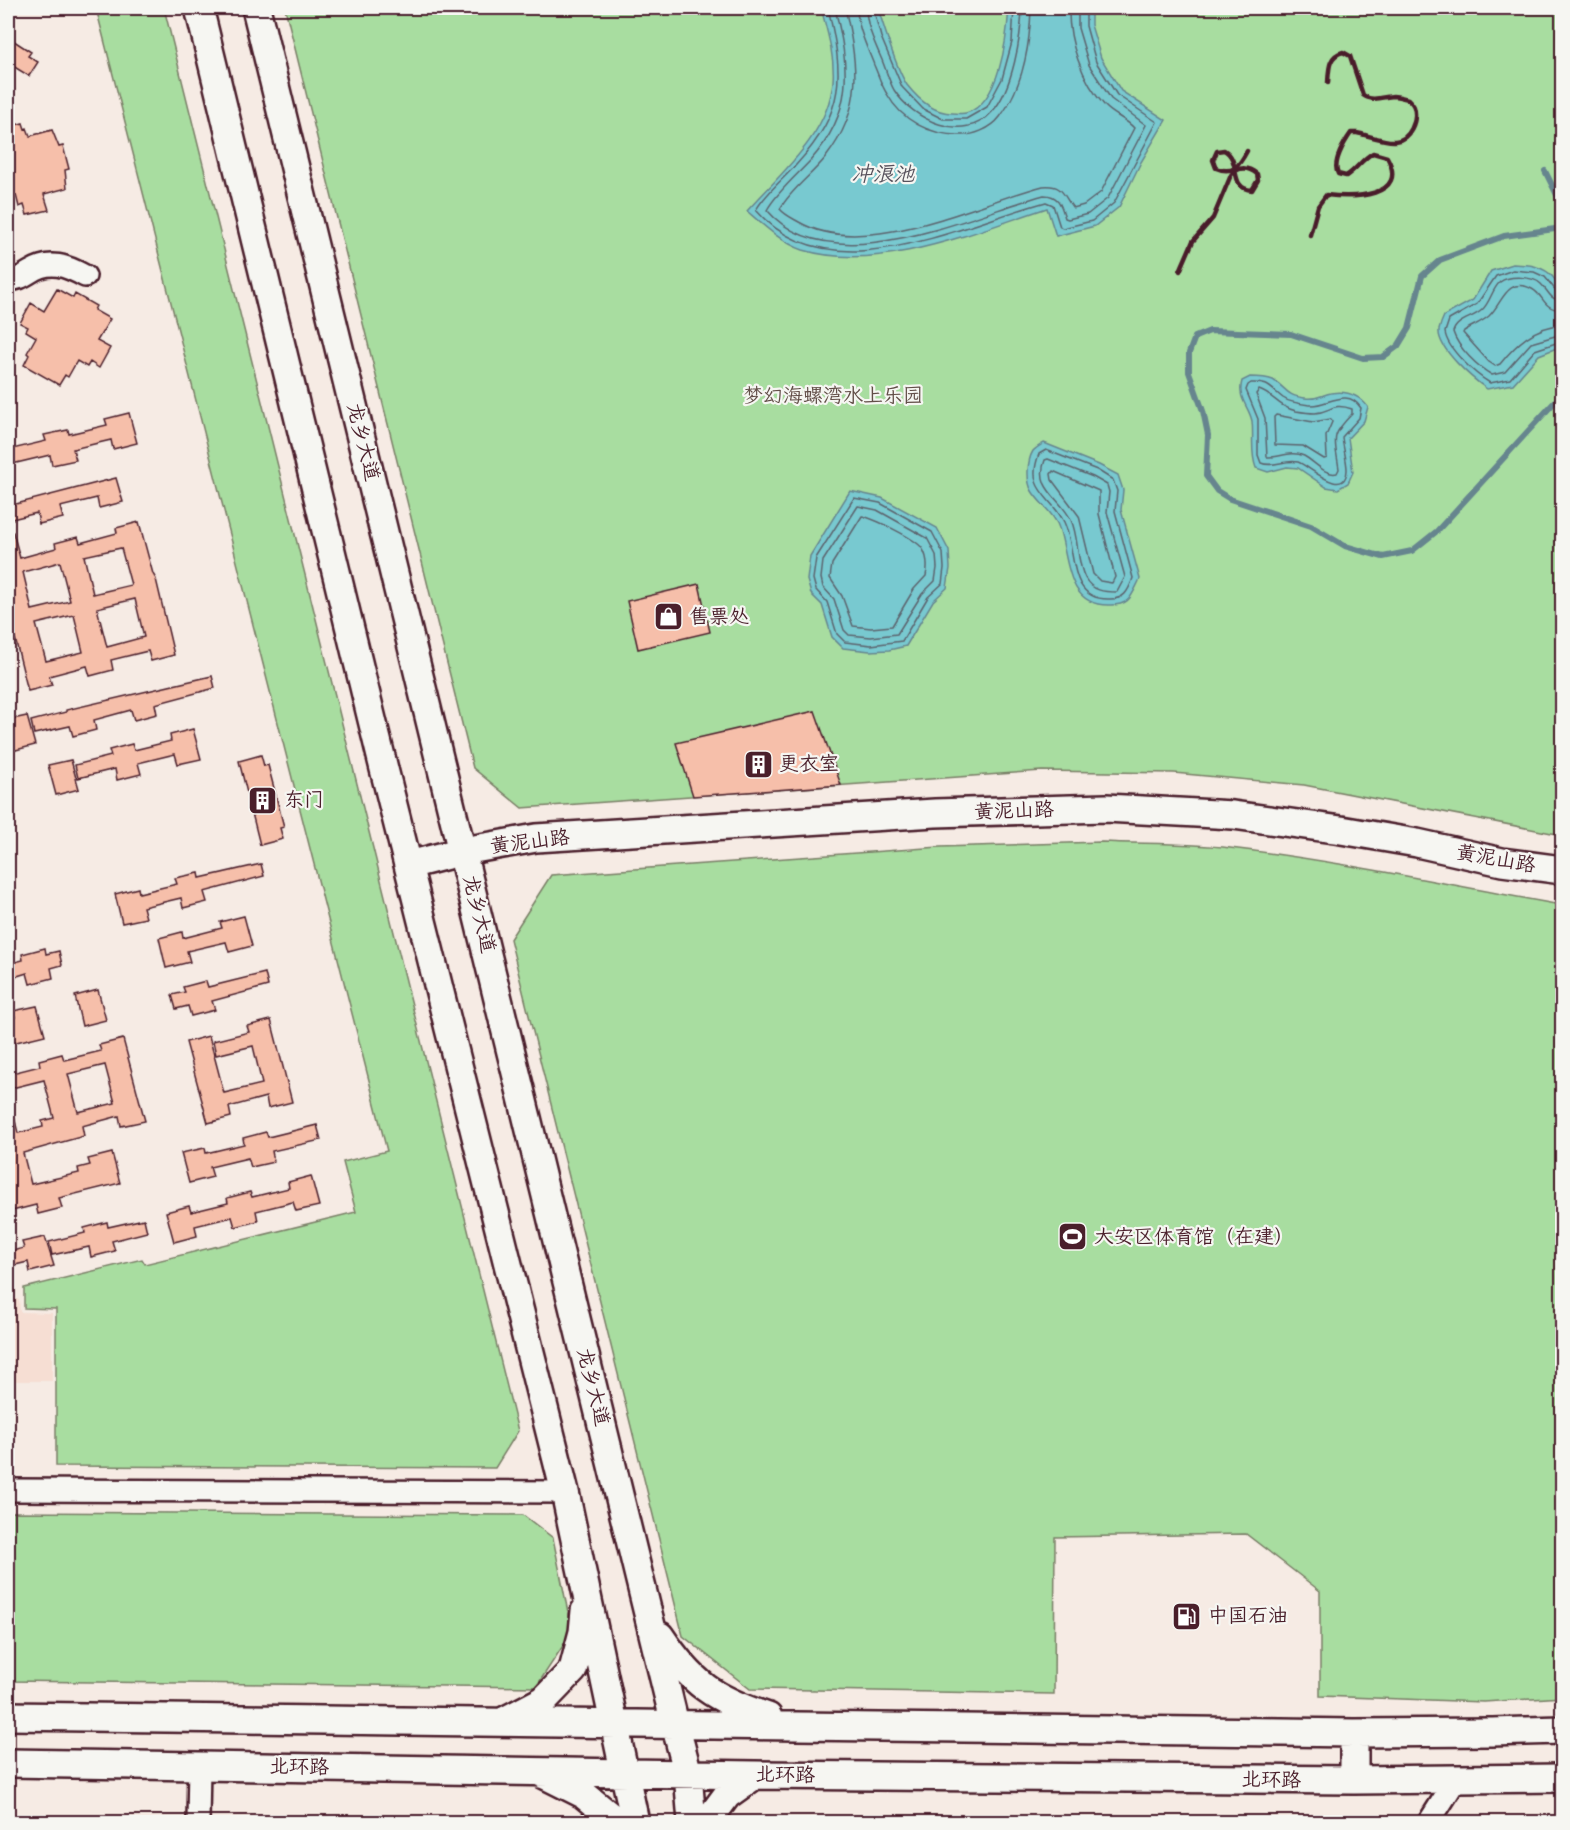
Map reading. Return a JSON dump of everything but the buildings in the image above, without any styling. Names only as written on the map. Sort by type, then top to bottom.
[{"type":"main road","points":[[199,8],[565,1492],[635,1822]]},
{"type":"main road","name":"龙乡大道","points":[[256,8],[688,1774],[692,1822]]},
{"type":"main road","name":"黄泥山路","points":[[409,864],[463,851],[537,838],[935,813],[1106,808],[1244,817],[1374,835],[1502,862],[1563,870]]},
{"type":"main road","points":[[503,1722],[544,1700],[573,1670],[584,1632],[587,1589]]},
{"type":"main road","points":[[650,1620],[677,1662],[701,1685],[733,1705],[795,1725]]},
{"type":"main road","points":[[8,1716],[1354,1732],[1563,1730]]},
{"type":"main road","points":[[1354,1732],[1354,1780]]},
{"type":"main road","name":"北环路","points":[[8,1763],[755,1775],[1354,1780],[1563,1778]]},
{"type":"main road","points":[[536,1771],[583,1794],[617,1822]]},
{"type":"main road","points":[[707,1822],[727,1795],[755,1775]]},
{"type":"street","points":[[8,272],[23,273],[45,265],[60,265],[86,276]]},
{"type":"street","points":[[8,279],[18,279],[33,270]]},
{"type":"street","points":[[8,1490],[565,1492]]},
{"type":"street","points":[[198,1822],[199,1766]]},
{"type":"street","points":[[1429,1822],[1455,1780]]},
{"type":"shaded area","points":[[8,1299],[19,1299],[20,1312],[52,1313],[52,1381],[11,1381],[10,1388],[8,1388]]},
{"type":"green space","points":[[96,8],[164,8],[518,1431],[495,1468],[56,1466],[56,1309],[24,1308],[24,1288],[142,1259],[145,1264],[356,1212],[343,1162],[387,1151]]},
{"type":"green space","name":"梦幻海螺湾水上乐园","points":[[285,8],[1557,8],[1562,29],[1562,835],[1304,785],[1174,773],[1042,771],[522,808],[473,768]]},
{"type":"green space","name":"大安区体育馆（在建）","points":[[1102,842],[1198,845],[1272,853],[1562,905],[1562,1697],[1484,1702],[1320,1696],[1320,1591],[1246,1534],[1055,1537],[1054,1694],[750,1689],[683,1636],[510,939],[551,875],[940,847]]},
{"type":"green space","points":[[8,1512],[523,1515],[553,1538],[572,1632],[536,1687],[8,1681]]},
{"type":"water","name":"冲浪池","points":[[821,8],[878,8],[895,59],[907,85],[921,100],[939,111],[966,113],[978,107],[987,97],[994,83],[1000,68],[1009,8],[1091,8],[1091,25],[1101,58],[1121,91],[1166,120],[1141,162],[1119,207],[1095,226],[1056,236],[1047,208],[958,238],[895,253],[863,257],[833,256],[803,250],[780,238],[747,211],[788,168],[813,136],[830,100],[833,62]]},
{"type":"water","points":[[1513,264],[1537,267],[1548,272],[1555,279],[1562,299],[1562,346],[1539,355],[1513,384],[1487,389],[1465,371],[1450,354],[1440,338],[1439,330],[1444,316],[1473,300],[1491,271]]},
{"type":"water","points":[[1250,377],[1273,380],[1290,394],[1298,397],[1312,398],[1342,392],[1352,394],[1368,407],[1364,421],[1348,438],[1353,472],[1348,483],[1338,489],[1326,487],[1298,468],[1287,467],[1268,472],[1256,468],[1251,416],[1241,393],[1242,381]]},
{"type":"water","points":[[1044,443],[1118,475],[1123,490],[1121,510],[1140,579],[1129,599],[1121,604],[1094,603],[1076,588],[1057,523],[1030,487],[1029,460],[1033,451]]},
{"type":"water","points":[[850,491],[882,498],[937,528],[949,551],[950,568],[947,588],[933,601],[906,646],[870,651],[843,648],[832,637],[822,605],[811,594],[807,580],[810,556]]},
{"type":"waterway","points":[[1545,171],[1562,205]]},
{"type":"waterway","points":[[1562,228],[1504,236],[1440,260],[1422,276],[1409,328],[1398,346],[1383,357],[1363,358],[1291,334],[1210,331],[1195,337],[1189,353],[1189,372],[1203,411],[1208,435],[1206,476],[1217,491],[1230,499],[1311,526],[1345,546],[1383,557],[1412,551],[1437,531],[1562,394]]},
{"type":"railway","points":[[1310,235],[1318,206],[1326,195],[1363,195],[1385,188],[1391,181],[1392,171],[1387,157],[1373,153],[1346,176],[1338,174],[1338,159],[1351,133],[1387,140],[1400,140],[1409,133],[1415,118],[1414,107],[1408,99],[1393,96],[1374,99],[1363,95],[1350,56],[1343,52],[1332,60],[1328,83]]},
{"type":"railway","points":[[1180,271],[1193,241],[1213,218],[1231,175],[1234,172],[1237,170],[1247,169],[1257,174],[1258,180],[1252,190],[1240,185],[1237,180],[1236,173],[1234,167],[1233,160],[1224,150],[1217,151],[1213,160],[1216,168],[1222,170],[1231,170],[1235,168],[1247,151]]},
{"type":"place","name":"售票处","points":[[668,617]]},
{"type":"place","name":"更衣室","points":[[758,764]]},
{"type":"place","name":"东门","points":[[263,800]]},
{"type":"place","name":"大安区体育馆（在建）","points":[[1073,1237]]},
{"type":"place","name":"中国石油","points":[[1187,1616]]}]
